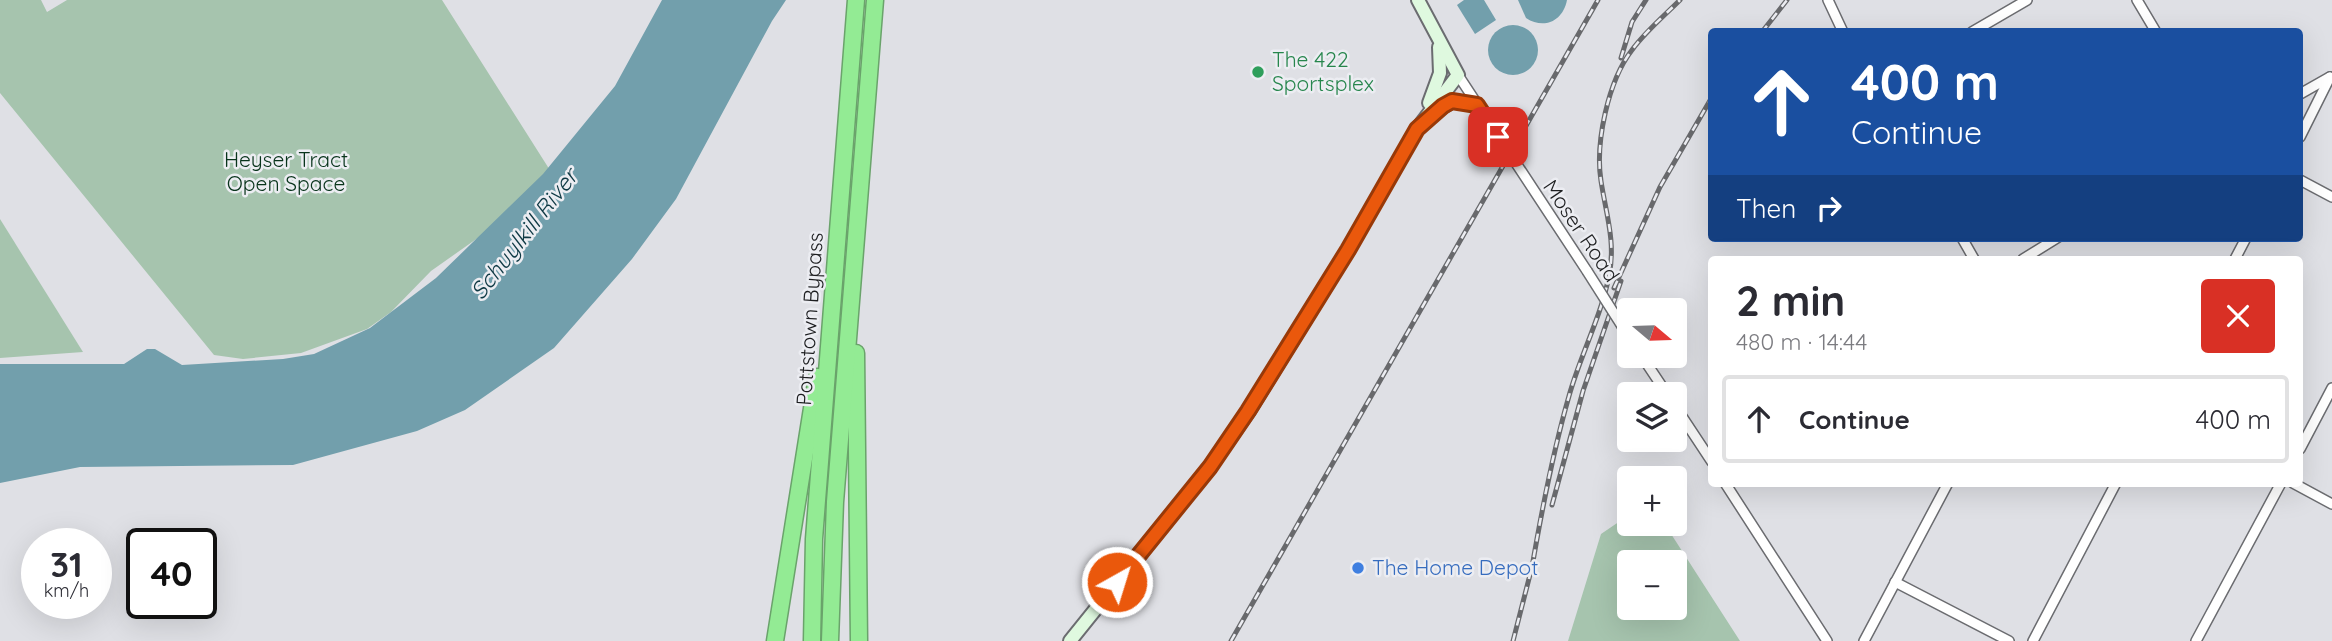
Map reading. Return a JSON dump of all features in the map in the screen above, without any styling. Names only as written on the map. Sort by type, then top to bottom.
[{"type":"highway","name":"Pottstown Bypass","points":[[812,641],[814,539],[856,0]]},
{"type":"highway","name":"Pottstown Bypass","points":[[830,641],[835,502],[875,0]]},
{"type":"highway","points":[[859,202],[855,316],[859,641]]},
{"type":"highway","points":[[775,641],[816,380],[832,299]]},
{"type":"street","points":[[1417,129],[1458,75],[1418,0]]},
{"type":"street","points":[[1979,28],[2027,0]]},
{"type":"street","points":[[2137,0],[2154,28]]},
{"type":"street","points":[[1827,1],[1841,28]]},
{"type":"street","points":[[1070,641],[1210,467],[1348,250],[1417,129],[1435,91],[1440,73],[1439,43]]},
{"type":"street","name":"Moser Road","points":[[1458,75],[1617,318]]},
{"type":"street","points":[[2303,92],[2331,76]]},
{"type":"street","points":[[2303,131],[2331,76]]},
{"type":"street","points":[[1417,129],[1452,101],[1477,105]]},
{"type":"street","points":[[2303,182],[2332,197]]},
{"type":"street","points":[[2028,256],[2051,242]]},
{"type":"street","points":[[2303,443],[2332,388]]},
{"type":"street","points":[[1687,421],[1707,446]]},
{"type":"street","points":[[1728,487],[1827,641]]},
{"type":"street","points":[[1864,641],[1946,487]]},
{"type":"street","points":[[2033,641],[2114,487]]},
{"type":"street","points":[[2196,641],[2279,487]]},
{"type":"street","points":[[2300,487],[2332,504]]},
{"type":"street","points":[[1895,582],[2009,641]]},
{"type":"green space","name":"Heyser Tract Open Space","points":[[0,0],[41,0],[47,12],[67,0],[442,0],[553,175],[482,235],[431,271],[391,312],[367,329],[301,353],[243,359],[214,355],[0,93]]},
{"type":"green space","points":[[0,219],[83,352],[0,358]]},
{"type":"green space","points":[[1617,523],[1617,536],[1672,536],[1681,550],[1617,550],[1617,620],[1687,620],[1687,559],[1740,641],[1568,641],[1601,534]]},
{"type":"water","name":"Schuylkill River","points":[[662,0],[786,0],[676,199],[632,259],[554,348],[465,410],[417,431],[293,465],[80,467],[0,483],[0,364],[124,364],[147,349],[155,349],[182,365],[283,359],[314,354],[370,328],[436,278],[543,174],[615,86]]},
{"type":"water","points":[[1464,0],[1484,0],[1496,20],[1475,34],[1457,5]]},
{"type":"water","points":[[1518,0],[1567,0],[1557,18],[1539,23],[1526,18]]},
{"type":"water","points":[[1513,25],[1530,33],[1538,50],[1530,67],[1513,75],[1496,67],[1488,50],[1496,33]]},
{"type":"railway","points":[[1231,641],[1598,0]]},
{"type":"railway","points":[[1621,58],[1632,22],[1646,0]]},
{"type":"railway","points":[[1531,573],[1547,484],[1563,418],[1601,306],[1611,264],[1611,240],[1600,166],[1605,113],[1616,78],[1632,50],[1680,0]]},
{"type":"railway","points":[[1765,28],[1787,0]]},
{"type":"railway","points":[[1614,288],[1660,187],[1708,104]]},
{"type":"railway","points":[[1552,505],[1583,391],[1621,281]]},
{"type":"railway","points":[[1513,641],[1533,563]]},
{"type":"place","name":"The 422 Sportsplex","points":[[1258,72]]},
{"type":"place","name":"The Home Depot","points":[[1358,568]]},
{"type":"route","points":[[1117,582],[1210,467],[1248,411],[1348,250],[1417,129],[1443,106],[1452,101],[1465,102],[1477,105],[1498,137]]}]
